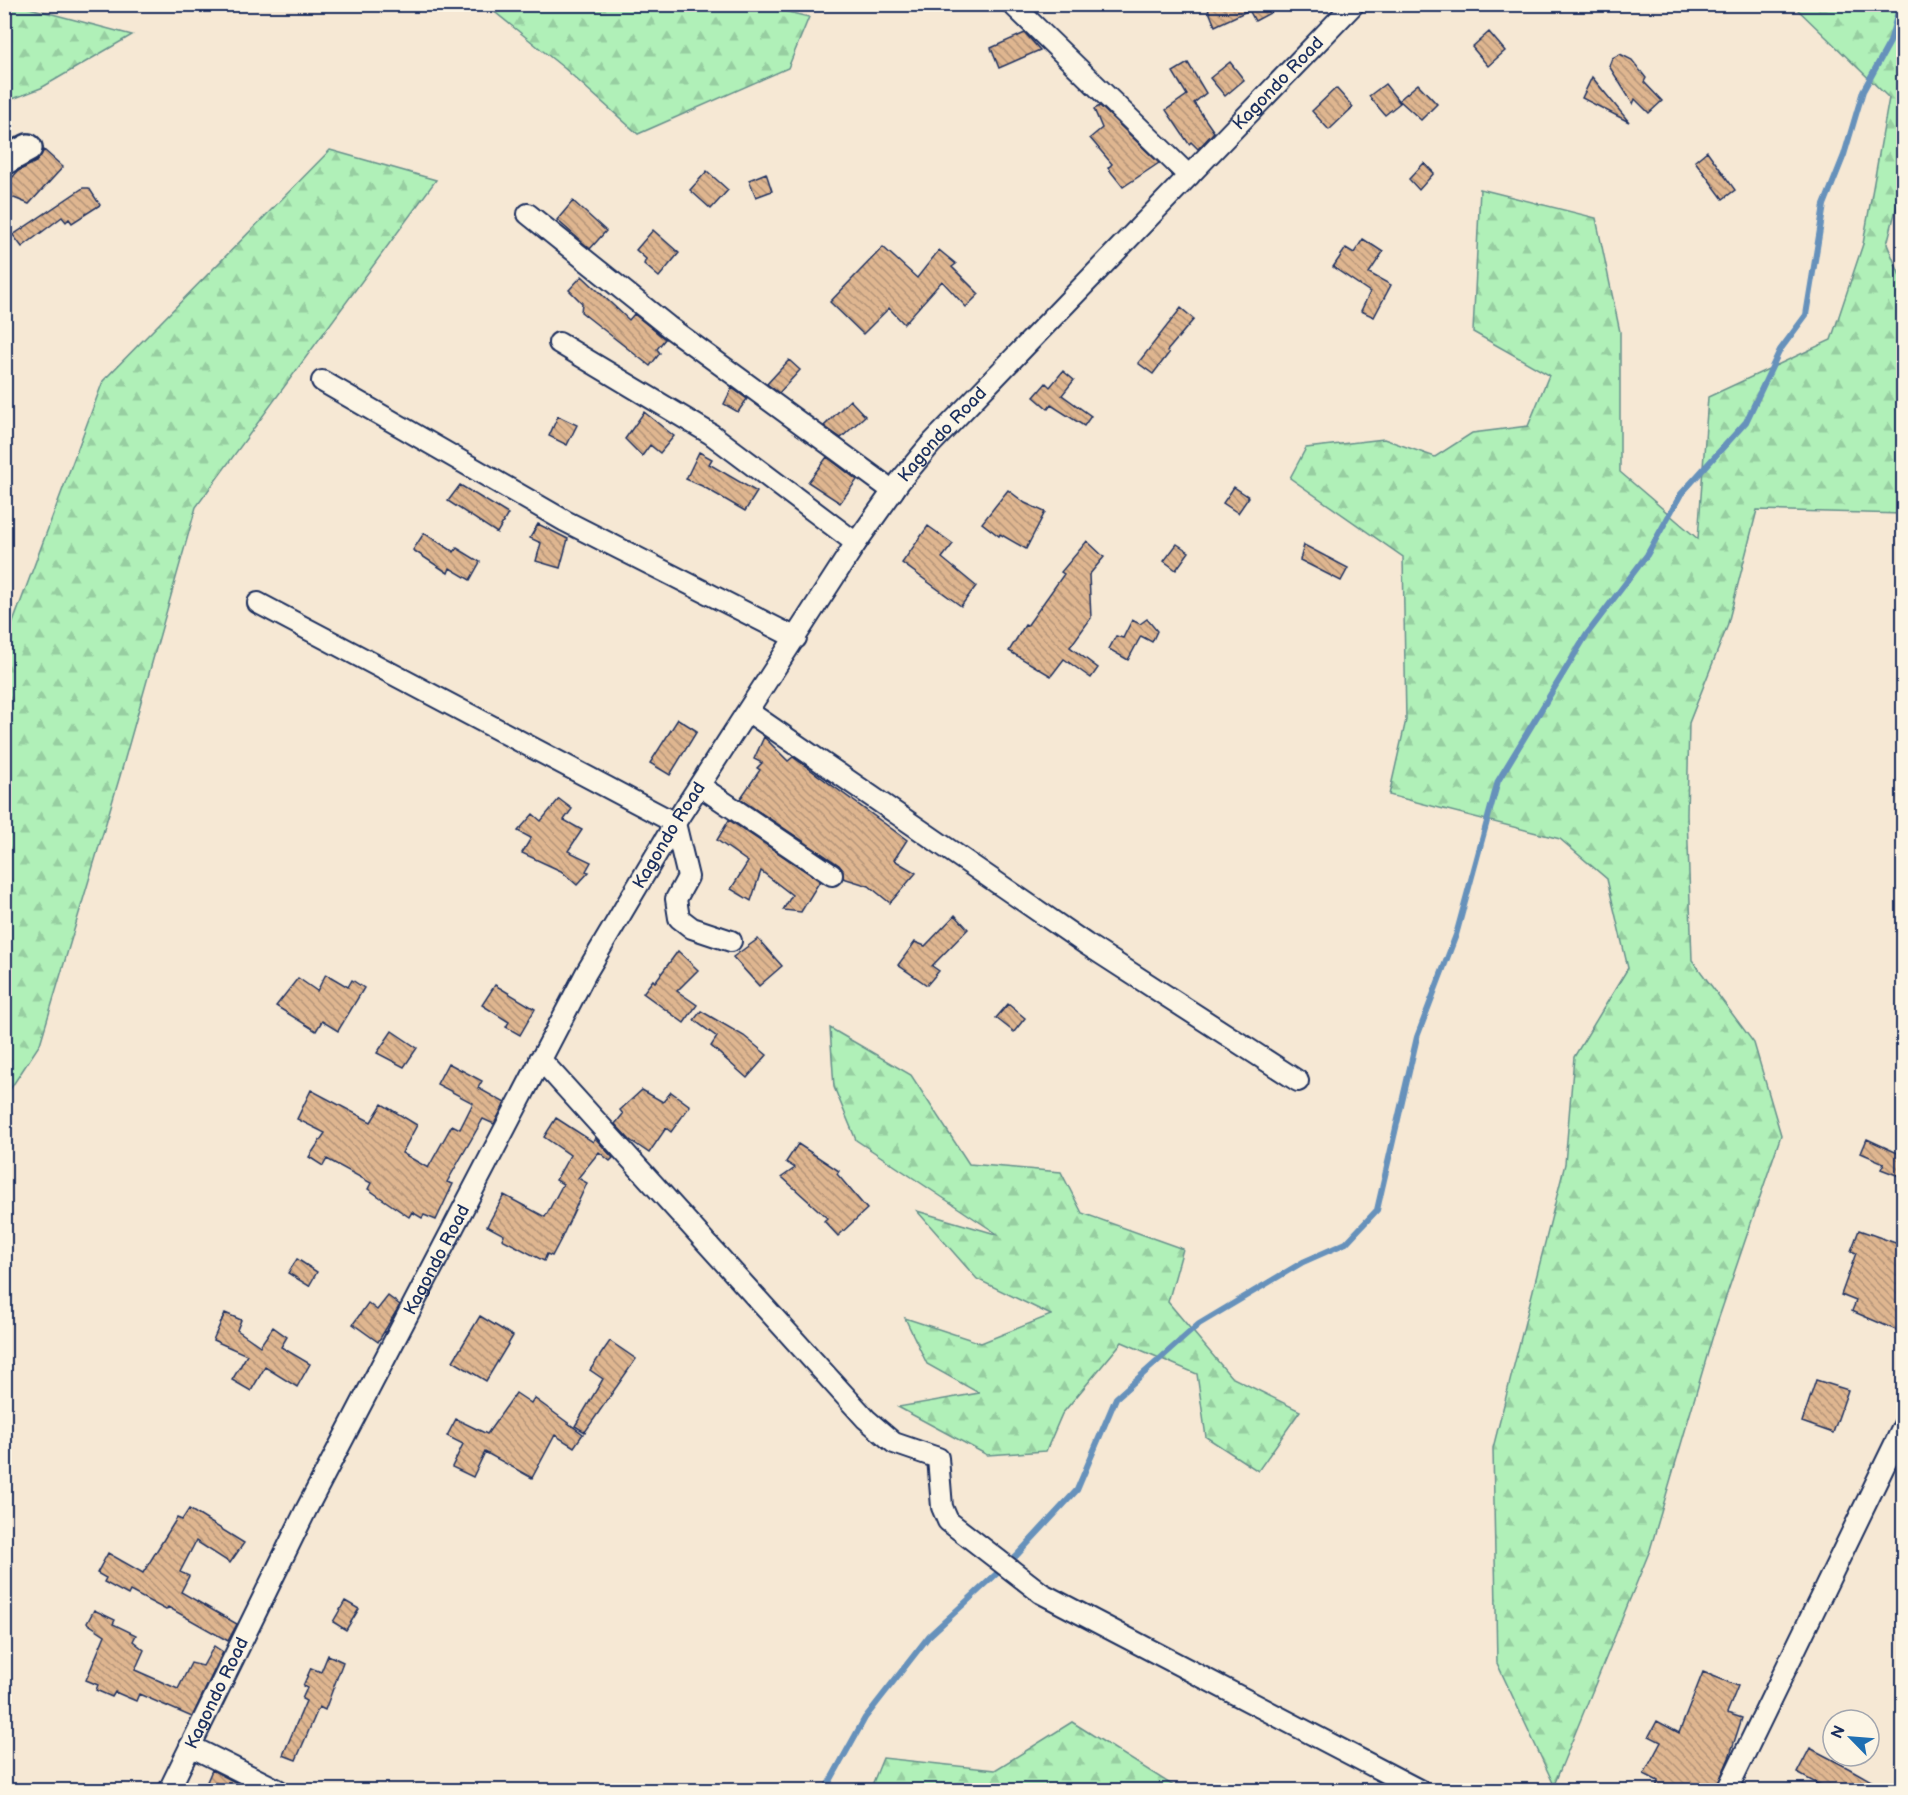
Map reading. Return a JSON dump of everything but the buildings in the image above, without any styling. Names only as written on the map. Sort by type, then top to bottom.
[{"type":"street","points":[[1012,4],[1189,176]]},
{"type":"street","name":"Kagondo Road","points":[[169,1791],[228,1668],[233,1665],[306,1510],[586,973],[675,823],[749,712],[856,543],[893,491],[930,446],[1354,4]]},
{"type":"street","points":[[4,161],[28,148]]},
{"type":"street","points":[[528,214],[669,327],[893,491]]},
{"type":"street","points":[[560,343],[711,434],[856,543]]},
{"type":"street","points":[[322,381],[565,521],[796,638]]},
{"type":"street","points":[[258,603],[675,823],[688,876],[676,899],[679,918],[692,928],[731,941]]},
{"type":"street","points":[[749,712],[1086,944],[1298,1081]]},
{"type":"street","points":[[700,786],[832,875]]},
{"type":"street","points":[[540,1059],[866,1419],[894,1443],[939,1458],[942,1506],[948,1521],[1041,1593],[1419,1791]]},
{"type":"street","points":[[1727,1791],[1904,1425]]},
{"type":"street","points":[[190,1746],[278,1791]]},
{"type":"green space","points":[[754,4],[809,17],[788,68],[638,134],[564,68],[486,5]]},
{"type":"green space","points":[[1797,4],[1903,5],[1903,182],[1887,244],[1903,283],[1903,514],[1757,510],[1727,627],[1689,723],[1687,815],[1692,960],[1754,1043],[1781,1135],[1714,1332],[1650,1550],[1554,1785],[1497,1663],[1493,1448],[1565,1164],[1574,1057],[1628,968],[1607,879],[1560,839],[1389,795],[1406,720],[1403,557],[1290,478],[1306,448],[1384,439],[1435,457],[1472,433],[1528,426],[1549,375],[1473,332],[1480,189],[1596,218],[1620,332],[1620,472],[1698,539],[1708,397],[1831,340],[1863,244],[1889,98],[1795,7]]},
{"type":"green space","points":[[22,6],[132,35],[41,88],[5,102],[5,7]]},
{"type":"green space","points":[[330,150],[436,180],[196,507],[120,776],[40,1044],[5,1097],[5,644],[103,381]]},
{"type":"green space","points":[[830,1028],[911,1075],[969,1164],[1061,1172],[1082,1213],[1183,1249],[1168,1302],[1231,1377],[1300,1411],[1258,1471],[1206,1437],[1197,1374],[1122,1342],[1062,1414],[1046,1451],[987,1455],[898,1407],[979,1393],[927,1364],[905,1318],[981,1343],[1051,1315],[977,1279],[917,1211],[999,1235],[856,1140],[834,1087]]},
{"type":"green space","points":[[1072,1722],[1180,1790],[870,1790],[883,1758],[995,1770]]},
{"type":"waterway","points":[[825,1790],[865,1718],[929,1636],[1017,1555],[1077,1490],[1116,1398],[1199,1324],[1303,1262],[1346,1243],[1377,1210],[1417,1037],[1456,935],[1498,781],[1587,634],[1647,555],[1681,494],[1746,422],[1780,350],[1806,315],[1824,205],[1844,155],[1863,91],[1890,42],[1900,4]]}]
